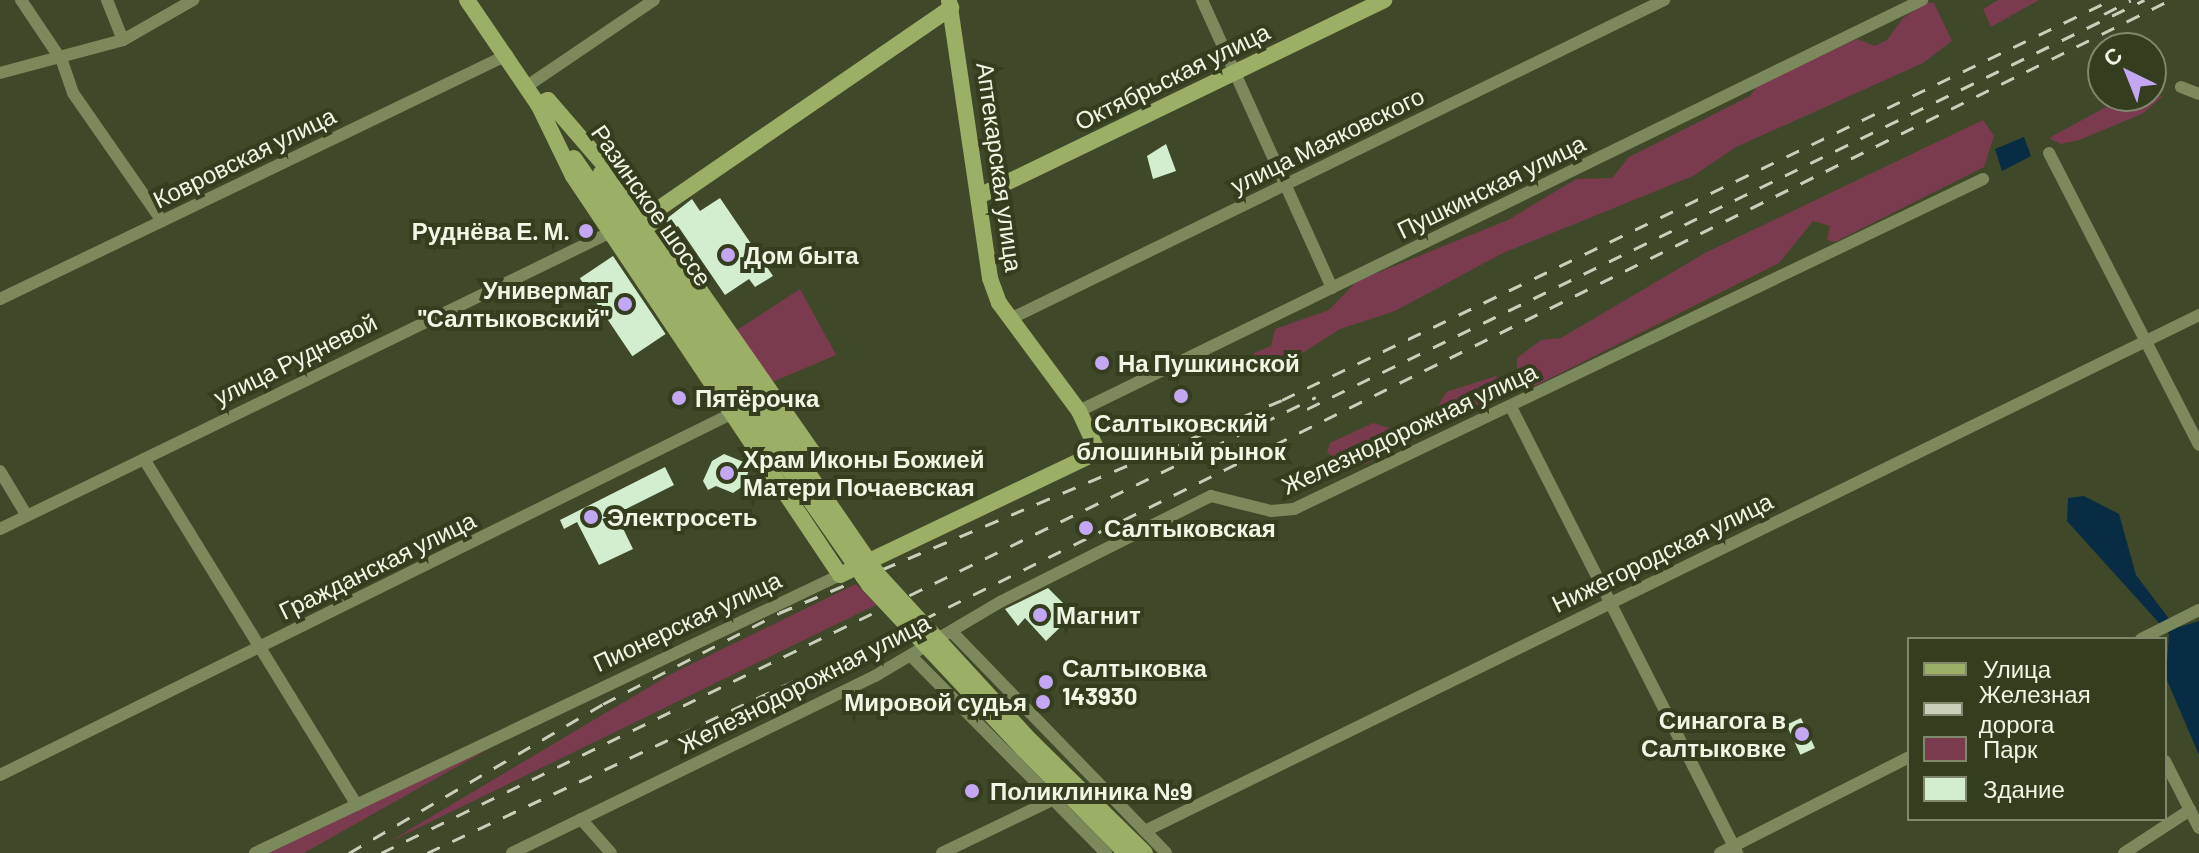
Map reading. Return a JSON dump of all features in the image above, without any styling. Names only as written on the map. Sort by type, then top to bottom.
[{"type":"street","points":[[21,0],[62,61],[73,93],[162,221]]},
{"type":"street","points":[[107,0],[123,40]]},
{"type":"street","points":[[0,73],[62,61],[123,40],[193,0]]},
{"type":"street","name":"Разинское шоссе","points":[[467,0],[742,390],[880,577],[1026,744]]},
{"type":"street","points":[[533,82],[654,0]]},
{"type":"street","points":[[1202,0],[1232,74],[1332,288]]},
{"type":"street","name":"Октябрьская улица","points":[[981,195],[1384,0]]},
{"type":"street","name":"улица Маяковского","points":[[1010,319],[1664,0]]},
{"type":"street","name":"Пушкинская улица","points":[[1079,411],[1922,0]]},
{"type":"street","points":[[648,216],[950,4]]},
{"type":"street","name":"Аптекарская улица","points":[[950,4],[981,195],[990,278],[1010,319],[1079,411]]},
{"type":"street","name":"Разинское шоссе","points":[[508,57],[533,82],[543,104]]},
{"type":"street","name":"Ковровская улица","points":[[0,299],[508,57]]},
{"type":"street","points":[[2181,87],[2199,94]]},
{"type":"street","points":[[543,104],[648,216],[814,454],[773,473]]},
{"type":"street","points":[[543,104],[611,232],[840,575]]},
{"type":"street","points":[[2049,153],[2199,445]]},
{"type":"street","name":"Железнодорожная улица","points":[[512,853],[912,657],[1211,496],[1271,511],[1294,509],[1983,179]]},
{"type":"street","name":"улица Рудневой","points":[[0,529],[611,232]]},
{"type":"street","name":"Нижегородская улица","points":[[1145,831],[2199,315]]},
{"type":"street","name":"Гражданская улица","points":[[0,775],[773,393]]},
{"type":"street","points":[[1511,407],[1612,600],[1735,850]]},
{"type":"street","name":"Пионерская улица","points":[[255,853],[1098,452],[1079,411]]},
{"type":"street","points":[[144,459],[357,805]]},
{"type":"street","points":[[0,471],[27,516]]},
{"type":"street","points":[[798,510],[839,539],[862,564]]},
{"type":"street","points":[[2145,637],[2199,610]]},
{"type":"street","points":[[953,633],[1166,853]]},
{"type":"street","points":[[912,657],[1106,853]]},
{"type":"street","points":[[951,698],[947,681],[952,669],[969,661],[984,665]]},
{"type":"street","points":[[1026,744],[1126,853]]},
{"type":"street","points":[[1026,744],[1145,853]]},
{"type":"street","points":[[1720,853],[1735,850],[1907,758]]},
{"type":"street","points":[[2167,765],[2199,828]]},
{"type":"street","points":[[942,853],[1052,800]]},
{"type":"street","points":[[2124,853],[2190,810]]},
{"type":"street","points":[[581,819],[611,853]]},
{"type":"green space","points":[[1998,0],[2039,0],[1991,27],[1983,9]]},
{"type":"green space","points":[[1927,2],[1934,3],[1952,41],[1923,63],[1736,147],[1693,176],[1503,253],[1395,311],[1340,329],[1264,377],[1257,371],[1254,353],[1271,346],[1275,329],[1329,310],[1357,281],[1508,220],[1576,179],[1612,178],[1629,157],[1750,96],[1758,85],[1857,39],[1875,46],[1887,40],[1903,18]]},
{"type":"green space","points":[[2097,112],[2144,112],[2079,140],[2061,144],[2049,138]]},
{"type":"green space","points":[[1983,120],[1994,136],[1984,167],[1835,242],[1827,240],[1830,226],[1813,221],[1779,263],[1535,386],[1517,372],[1517,358],[1541,340],[1561,338],[1705,253]]},
{"type":"green space","points":[[800,289],[836,355],[770,383],[734,332]]},
{"type":"green space","points":[[1496,376],[1505,388],[1495,399],[1365,464],[1346,468],[1327,452],[1330,443],[1373,423],[1399,431],[1430,420],[1446,392]]},
{"type":"green space","points":[[856,584],[876,605],[387,843],[671,674]]},
{"type":"green space","points":[[520,731],[304,853],[269,853]]},
{"type":"water","points":[[2024,137],[2031,156],[2002,171],[1995,149]]},
{"type":"water","points":[[2084,496],[2119,514],[2136,575],[2176,628],[2199,621],[2199,755],[2167,680],[2169,634],[2067,521],[2068,498]]},
{"type":"building","points":[[1166,144],[1176,171],[1153,179],[1147,156]]},
{"type":"building","name":"Дом быта","points":[[720,198],[773,276],[755,287],[749,279],[725,295],[678,226],[672,231],[665,220],[692,199],[700,211]]},
{"type":"building","name":"Универмаг \"Салтыковский\"","points":[[613,256],[666,334],[632,356],[580,278]]},
{"type":"building","name":"Храм Иконы Божией Матери Почаевская","points":[[724,454],[751,465],[743,486],[733,493],[716,486],[708,490],[703,481],[712,461]]},
{"type":"building","name":"Электросеть","points":[[665,467],[674,485],[616,514],[633,549],[599,565],[577,522],[564,529],[560,520]]},
{"type":"building","name":"Магнит","points":[[1048,588],[1074,614],[1046,641],[1025,618],[1018,626],[1005,609]]},
{"type":"building","name":"Синагога в Салтыковке","points":[[1801,718],[1815,748],[1800,755],[1786,725]]},
{"type":"railway","points":[[349,853],[603,704],[779,613],[1282,400],[2111,0]]},
{"type":"railway","points":[[2104,14],[2131,0]]},
{"type":"railway","points":[[1307,409],[2144,0]]},
{"type":"railway","points":[[427,853],[898,632],[2170,0]]},
{"type":"railway","points":[[381,853],[1316,397]]},
{"type":"place","name":"Руднёва Е. М.","points":[[586,231]]},
{"type":"place","name":"Дом быта","points":[[728,255]]},
{"type":"place","name":"Универмаг \"Салтыковский\"","points":[[625,304]]},
{"type":"place","name":"На Пушкинской","points":[[1102,363]]},
{"type":"place","name":"Салтыковский блошиный рынок","points":[[1181,396]]},
{"type":"place","name":"Пятёрочка","points":[[679,398]]},
{"type":"place","name":"Храм Иконы Божией Матери Почаевская","points":[[727,473]]},
{"type":"place","name":"Электросеть","points":[[591,517]]},
{"type":"place","name":"Салтыковская","points":[[1086,528]]},
{"type":"place","name":"Магнит","points":[[1040,615]]},
{"type":"place","name":"Салтыковка 143930","points":[[1046,682]]},
{"type":"place","name":"Мировой судья","points":[[1043,702]]},
{"type":"place","name":"Синагога в Салтыковке","points":[[1802,734]]},
{"type":"place","name":"Поликлиника №9","points":[[972,791]]}]
